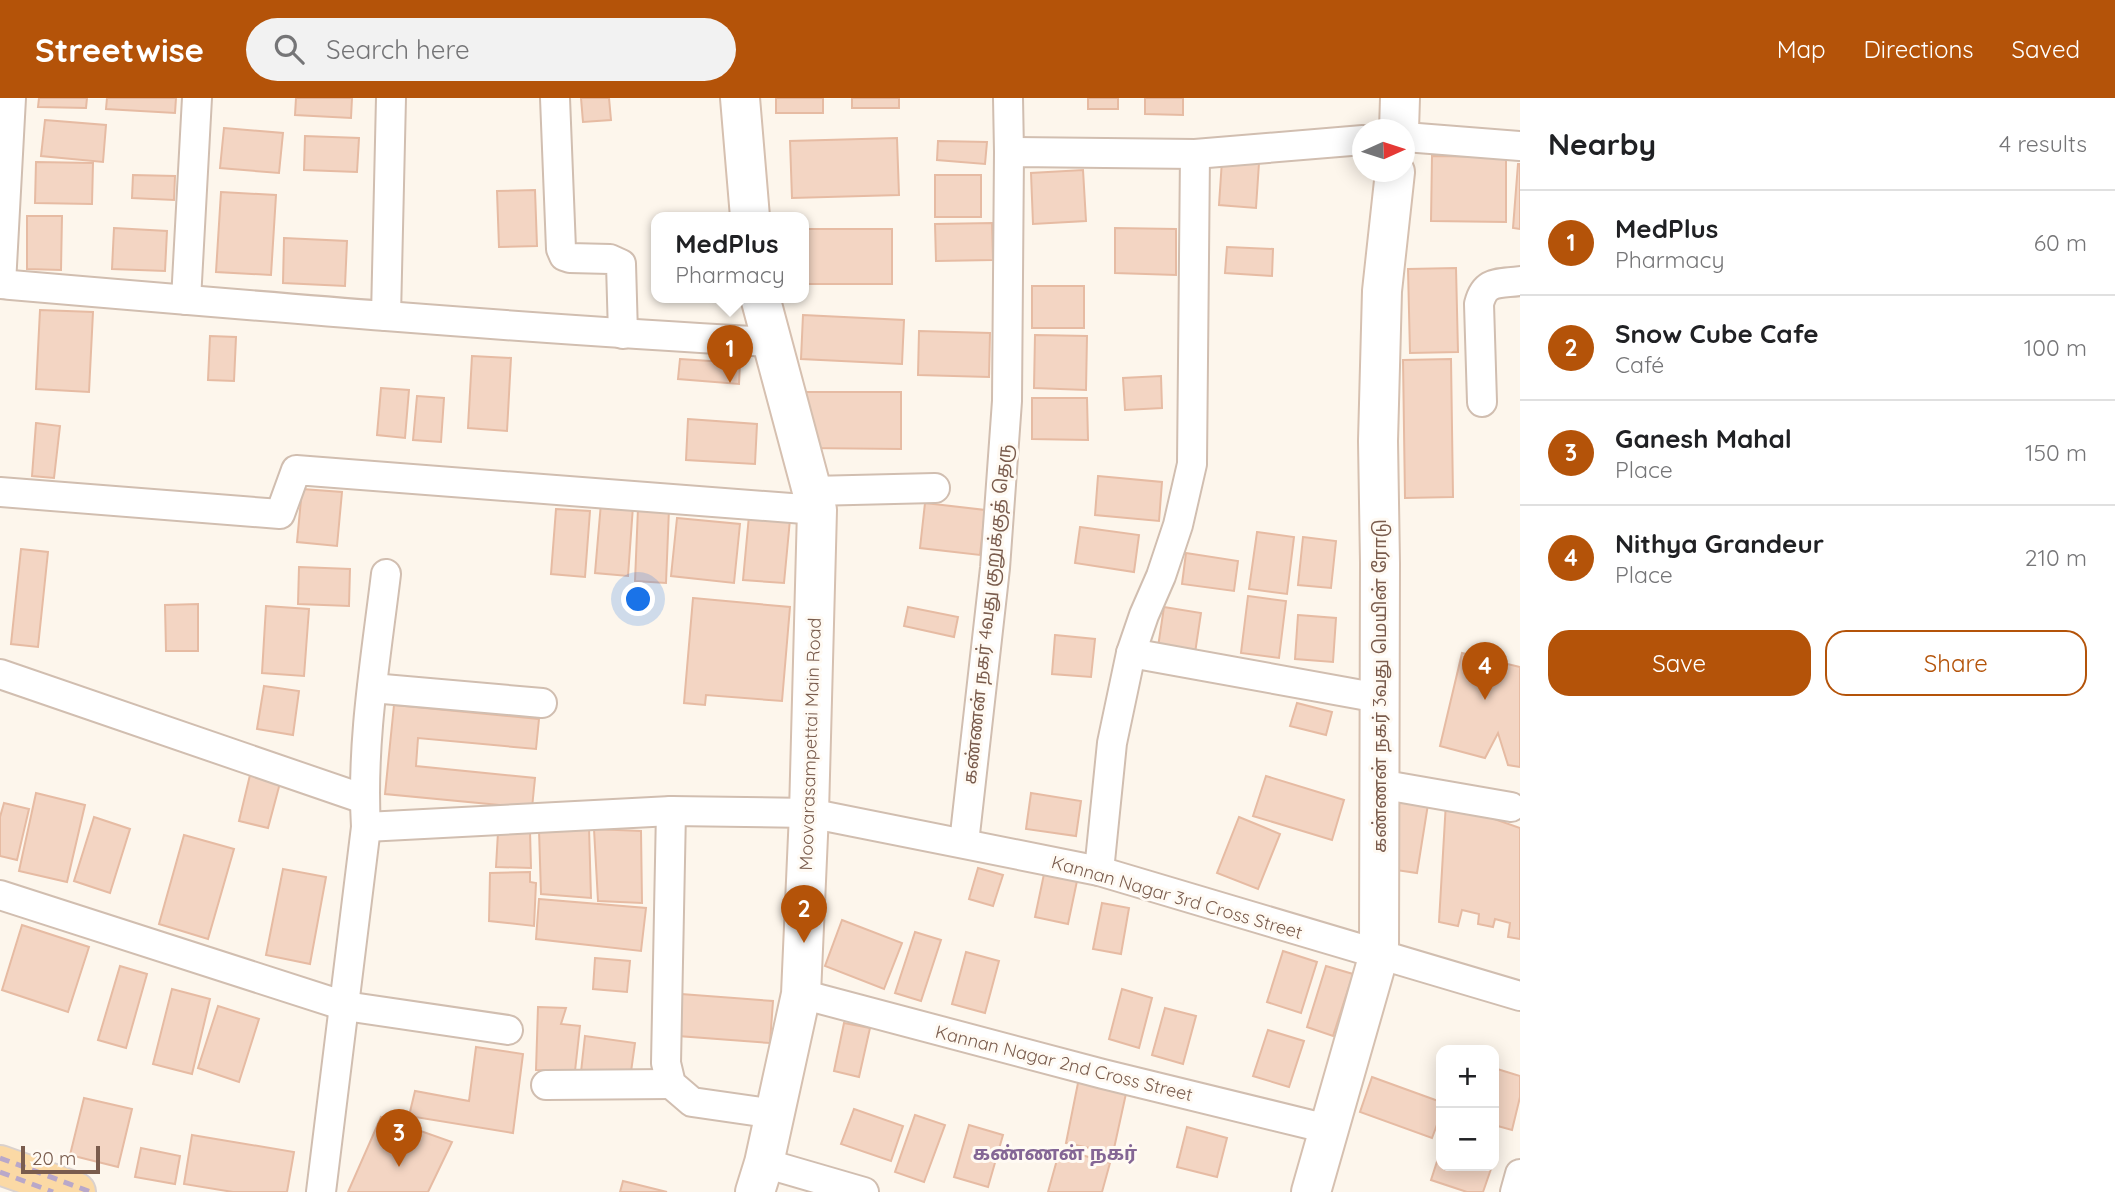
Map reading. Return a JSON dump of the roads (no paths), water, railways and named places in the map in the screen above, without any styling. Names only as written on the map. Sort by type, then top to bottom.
[{"type":"main road","points":[[0,1166],[76,1192]]},
{"type":"street","points":[[11,98],[0,284],[386,317],[771,342]]},
{"type":"street","points":[[186,300],[197,98]]},
{"type":"street","points":[[386,317],[390,98]]},
{"type":"street","points":[[555,98],[561,249],[564,256],[570,258],[610,259],[621,264],[623,334]]},
{"type":"street","points":[[740,98],[750,212]]},
{"type":"street","name":"கண்ணன் நகர் 4வது குறுக்குத் தெரு","points":[[964,843],[995,568],[1007,401],[1008,98]]},
{"type":"street","points":[[1400,119],[1401,98]]},
{"type":"street","points":[[1415,138],[1520,146]]},
{"type":"street","points":[[1009,152],[1195,154],[1352,141]]},
{"type":"street","points":[[1099,871],[1112,743],[1131,653],[1178,525],[1192,464],[1195,154]]},
{"type":"street","name":"கண்ணன் நகர் 3வது மெயின் ரோடு","points":[[1311,1192],[1379,954],[1378,441],[1382,291],[1394,182]]},
{"type":"street","points":[[1482,402],[1479,304],[1482,292],[1488,286],[1520,281]]},
{"type":"street","name":"Moovarasampettai Main Road","points":[[760,1177],[801,994],[810,813],[814,501],[761,303]]},
{"type":"street","points":[[0,492],[280,513],[296,470],[814,501],[935,488]]},
{"type":"street","points":[[321,1192],[366,827],[364,799],[372,688],[386,574]]},
{"type":"street","points":[[1131,653],[1379,698]]},
{"type":"street","points":[[0,674],[364,799]]},
{"type":"street","points":[[372,688],[542,703]]},
{"type":"street","points":[[1379,784],[1511,807]]},
{"type":"street","points":[[671,811],[666,1063],[671,1084],[692,1102],[775,1114]]},
{"type":"street","name":"Kannan Nagar 3rd Cross Street","points":[[366,827],[671,811],[810,813],[1099,871],[1520,996]]},
{"type":"street","points":[[0,895],[345,1006],[508,1030]]},
{"type":"street","name":"Kannan Nagar 2nd Cross Street","points":[[801,994],[1103,1074],[1328,1129]]},
{"type":"street","points":[[546,1085],[671,1084]]},
{"type":"street","points":[[1516,1192],[1520,1174]]},
{"type":"street","points":[[760,1177],[864,1192]]},
{"type":"railway","points":[[0,1158],[91,1192]]},
{"type":"railway","points":[[0,1172],[53,1192]]},
{"type":"place","name":"MedPlus","points":[[730,383]]},
{"type":"place","name":"Nithya Grandeur","points":[[1485,700]]},
{"type":"place","name":"Snow Cube Cafe","points":[[804,943]]},
{"type":"place","name":"Ganesh Mahal","points":[[399,1167]]},
{"type":"district","name":"கண்ணன் நகர்","points":[[1055,1153]]}]
